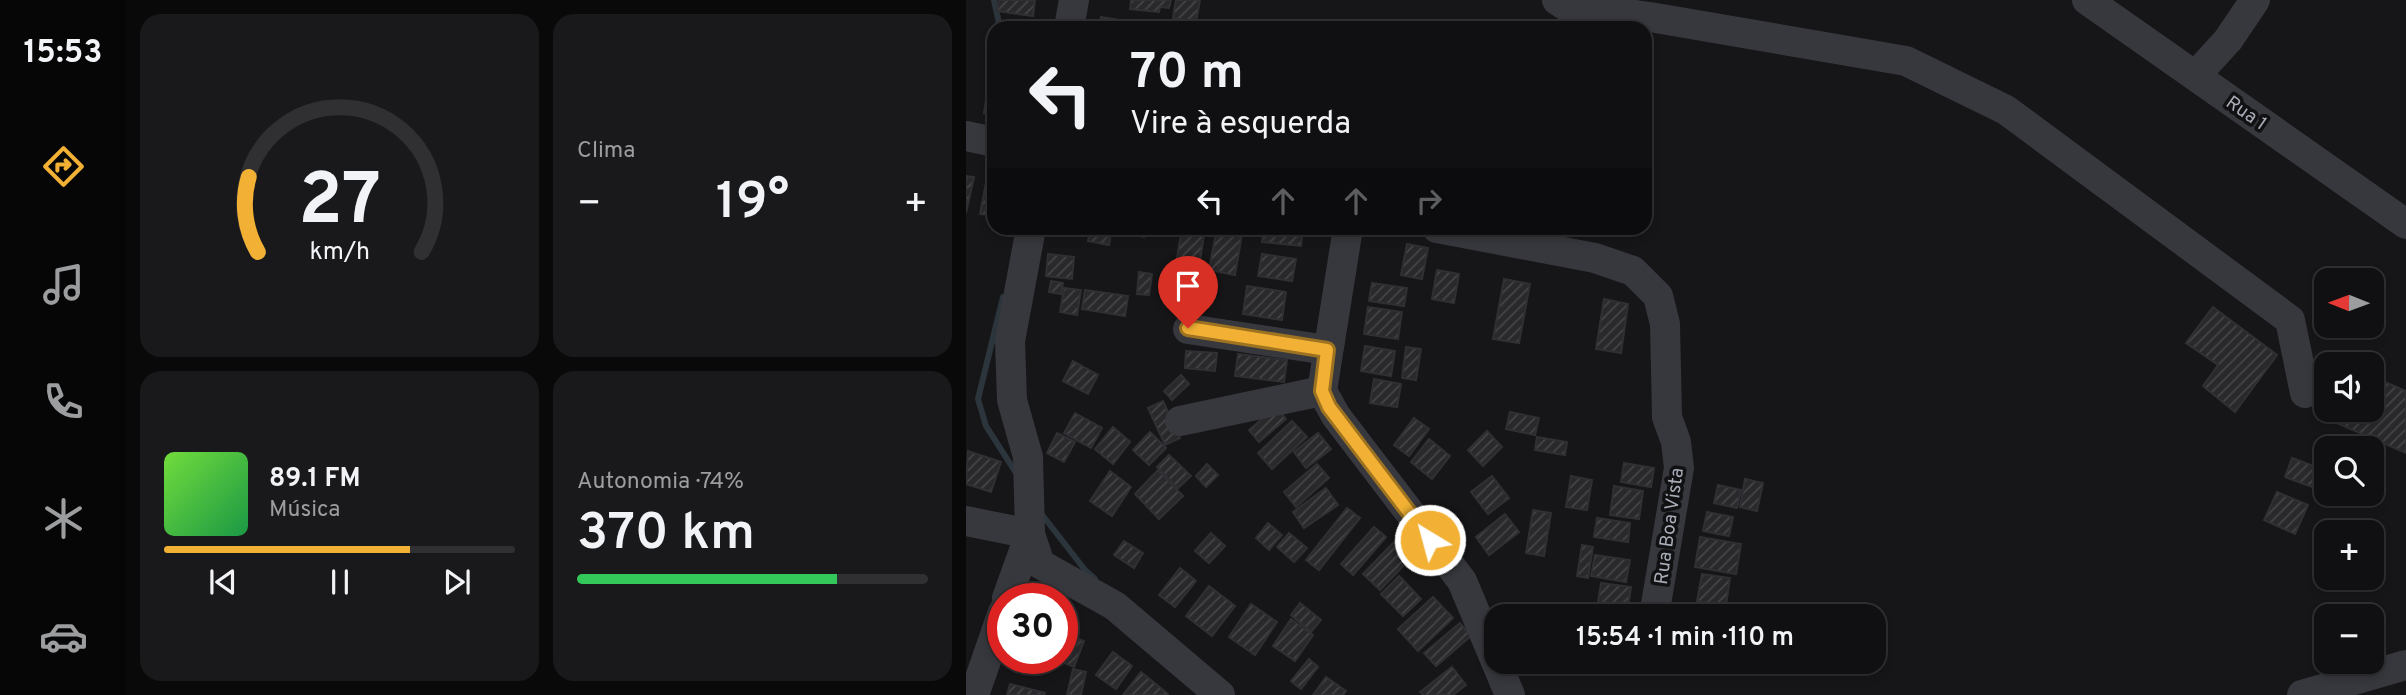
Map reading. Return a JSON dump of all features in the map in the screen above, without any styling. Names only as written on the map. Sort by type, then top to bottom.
[{"type":"street","points":[[1070,21],[1074,0]]},
{"type":"street","points":[[1557,0],[1566,6],[1650,17],[1906,61],[2006,110],[2290,320],[2305,393]]},
{"type":"street","name":"Rua 1","points":[[2087,0],[2406,224]]},
{"type":"street","points":[[2196,75],[2228,40],[2255,0]]},
{"type":"street","points":[[966,136],[987,140]]},
{"type":"street","points":[[1030,235],[1010,341],[1012,400],[1028,457],[1030,534],[1040,564],[1115,606],[1220,695]]},
{"type":"street","points":[[1347,235],[1322,391],[1336,416],[1462,581],[1484,617]]},
{"type":"street","name":"Rua Boa Vista","points":[[1474,235],[1595,258],[1633,271],[1658,296],[1665,324],[1667,417],[1676,442],[1679,468],[1656,604]]},
{"type":"street","points":[[1188,328],[1327,350]]},
{"type":"street","points":[[1180,421],[1322,391]]},
{"type":"street","points":[[966,521],[1030,534]]},
{"type":"street","points":[[1012,583],[1030,534]]},
{"type":"street","points":[[974,695],[987,658]]},
{"type":"street","points":[[2302,695],[2406,665]]},
{"type":"street","points":[[1504,674],[1510,695]]},
{"type":"building","points":[[999,0],[1035,0],[1033,16],[997,11]]},
{"type":"building","points":[[1131,0],[1171,0],[1169,8],[1160,7],[1159,12],[1130,9]]},
{"type":"building","points":[[1176,0],[1200,0],[1196,21],[1173,18]]},
{"type":"building","points":[[1101,17],[1126,21],[1100,21]]},
{"type":"building","points":[[966,176],[974,177],[966,213]]},
{"type":"building","points":[[987,177],[987,215],[980,214]]},
{"type":"building","points":[[1089,235],[1111,235],[1109,245],[1088,241]]},
{"type":"building","points":[[1181,235],[1204,235],[1200,261],[1177,258]]},
{"type":"building","points":[[1216,235],[1242,235],[1235,275],[1209,270]]},
{"type":"building","points":[[1263,235],[1302,235],[1301,246],[1262,242]]},
{"type":"building","points":[[1407,244],[1428,248],[1422,279],[1401,275]]},
{"type":"building","points":[[1048,254],[1074,257],[1072,279],[1046,276]]},
{"type":"building","points":[[1262,254],[1296,259],[1292,281],[1258,276]]},
{"type":"building","points":[[1437,270],[1459,274],[1454,303],[1432,299]]},
{"type":"building","points":[[1139,272],[1152,274],[1149,295],[1137,294]]},
{"type":"building","points":[[1504,279],[1530,284],[1519,343],[1493,339]]},
{"type":"building","points":[[1051,281],[1063,283],[1061,294],[1049,292]]},
{"type":"building","points":[[1372,283],[1407,288],[1404,306],[1369,301]]},
{"type":"building","points":[[1247,286],[1286,292],[1282,320],[1243,314]]},
{"type":"building","points":[[1175,287],[1200,290],[1198,302],[1173,300]]},
{"type":"building","points":[[1064,288],[1081,290],[1077,315],[1060,312]]},
{"type":"building","points":[[1085,290],[1128,296],[1125,316],[1082,309]]},
{"type":"building","points":[[1604,299],[1628,304],[1621,353],[1596,349]]},
{"type":"building","points":[[1368,307],[1402,312],[1398,339],[1364,334]]},
{"type":"building","points":[[2213,307],[2277,355],[2235,412],[2203,386],[2218,365],[2186,343]]},
{"type":"building","points":[[1365,346],[1395,351],[1391,376],[1361,371]]},
{"type":"building","points":[[1406,347],[1421,349],[1416,380],[1402,378]]},
{"type":"building","points":[[1186,351],[1217,353],[1215,371],[1185,368]]},
{"type":"building","points":[[1238,354],[1287,360],[1284,382],[1235,376]]},
{"type":"building","points":[[1073,361],[1098,375],[1088,394],[1063,381]]},
{"type":"building","points":[[1181,375],[1189,384],[1172,400],[1164,391]]},
{"type":"building","points":[[1374,379],[1401,384],[1397,407],[1370,403]]},
{"type":"building","points":[[2384,382],[2406,391],[2406,453],[2384,443],[2384,436],[2367,436],[2334,422],[2384,422]]},
{"type":"building","points":[[1163,401],[1180,438],[1165,445],[1148,408]]},
{"type":"building","points":[[1276,407],[1286,419],[1259,442],[1249,430]]},
{"type":"building","points":[[1510,412],[1539,418],[1535,435],[1506,429]]},
{"type":"building","points":[[1075,413],[1102,428],[1091,448],[1064,433]]},
{"type":"building","points":[[1414,418],[1429,429],[1409,456],[1394,445]]},
{"type":"building","points":[[1292,421],[1307,437],[1272,469],[1258,453]]},
{"type":"building","points":[[1113,427],[1130,442],[1113,464],[1095,449]]},
{"type":"building","points":[[1487,431],[1502,447],[1483,466],[1468,450]]},
{"type":"building","points":[[1150,432],[1166,448],[1149,465],[1133,450]]},
{"type":"building","points":[[1057,433],[1075,442],[1064,462],[1047,453]]},
{"type":"building","points":[[1318,433],[1331,449],[1306,468],[1294,452]]},
{"type":"building","points":[[1537,437],[1567,442],[1565,455],[1535,450]]},
{"type":"building","points":[[1429,439],[1450,456],[1432,479],[1411,462]]},
{"type":"building","points":[[968,451],[1001,462],[991,492],[966,484]]},
{"type":"building","points":[[1169,455],[1191,476],[1178,488],[1157,467]]},
{"type":"building","points":[[2292,458],[2314,466],[2314,488],[2285,477]]},
{"type":"building","points":[[1624,463],[1654,468],[1651,487],[1621,482]]},
{"type":"building","points":[[1207,464],[1218,475],[1206,487],[1196,476]]},
{"type":"building","points":[[1317,464],[1329,478],[1296,507],[1284,492]]},
{"type":"building","points":[[1158,470],[1183,496],[1159,519],[1135,494]]},
{"type":"building","points":[[1110,471],[1131,487],[1112,516],[1090,501]]},
{"type":"building","points":[[1492,476],[1509,498],[1488,514],[1471,492]]},
{"type":"building","points":[[1571,476],[1592,480],[1587,510],[1566,507]]},
{"type":"building","points":[[1745,479],[1763,483],[1757,511],[1740,507]]},
{"type":"building","points":[[1718,485],[1741,490],[1737,508],[1714,503]]},
{"type":"building","points":[[1614,486],[1643,491],[1639,519],[1610,515]]},
{"type":"building","points":[[1326,488],[1338,505],[1304,528],[1293,512]]},
{"type":"building","points":[[2277,492],[2308,505],[2295,534],[2264,520]]},
{"type":"building","points":[[1347,508],[1360,518],[1319,570],[1306,560]]},
{"type":"building","points":[[1533,510],[1551,513],[1544,556],[1526,553]]},
{"type":"building","points":[[1707,512],[1733,517],[1729,536],[1703,531]]},
{"type":"building","points":[[1505,514],[1519,532],[1489,555],[1476,537]]},
{"type":"building","points":[[1597,518],[1630,523],[1628,542],[1594,537]]},
{"type":"building","points":[[1268,523],[1282,535],[1269,550],[1256,538]]},
{"type":"building","points":[[1374,527],[1386,537],[1353,575],[1341,564]]},
{"type":"building","points":[[1211,533],[1225,546],[1209,563],[1195,551]]},
{"type":"building","points":[[1289,533],[1307,548],[1294,562],[1277,547]]},
{"type":"building","points":[[1700,537],[1741,544],[1736,574],[1695,567]]},
{"type":"building","points":[[1124,541],[1143,553],[1134,568],[1114,555]]},
{"type":"building","points":[[1395,541],[1412,557],[1380,590],[1363,574]]},
{"type":"building","points":[[1582,545],[1593,547],[1588,578],[1577,576]]},
{"type":"building","points":[[1595,555],[1630,560],[1626,582],[1591,576]]},
{"type":"building","points":[[1180,568],[1196,581],[1175,607],[1159,595]]},
{"type":"building","points":[[1702,574],[1730,578],[1726,604],[1697,601]]},
{"type":"building","points":[[1399,576],[1421,599],[1403,616],[1381,594]]},
{"type":"building","points":[[1601,583],[1631,587],[1628,604],[1598,604]]},
{"type":"building","points":[[1209,586],[1235,606],[1212,636],[1186,616]]},
{"type":"building","points":[[1433,597],[1453,618],[1418,651],[1398,629]]},
{"type":"building","points":[[1300,603],[1321,620],[1311,632],[1291,615]]},
{"type":"building","points":[[1251,604],[1277,622],[1255,655],[1229,637]]},
{"type":"building","points":[[1291,619],[1313,635],[1295,661],[1273,646]]},
{"type":"building","points":[[1460,623],[1471,636],[1436,666],[1424,653]]},
{"type":"building","points":[[1078,639],[1084,641],[1078,657]]},
{"type":"building","points":[[1113,652],[1132,666],[1116,689],[1096,675]]},
{"type":"building","points":[[1309,659],[1318,667],[1301,689],[1291,681]]},
{"type":"building","points":[[1452,667],[1466,685],[1453,695],[1423,695],[1420,692]]},
{"type":"building","points":[[1078,670],[1086,672],[1081,695],[1067,695],[1072,674],[1078,674]]},
{"type":"building","points":[[1141,672],[1168,694],[1123,695]]},
{"type":"building","points":[[1326,677],[1346,691],[1343,695],[1313,695]]},
{"type":"building","points":[[1010,684],[1045,693],[1007,695]]},
{"type":"waterway","points":[[994,0],[998,21]]},
{"type":"waterway","points":[[1003,297],[978,399],[986,426],[1016,473]]},
{"type":"waterway","points":[[1040,512],[1095,579]]},
{"type":"route","points":[[1188,328],[1327,350],[1322,391],[1329,407],[1430,540]]}]
